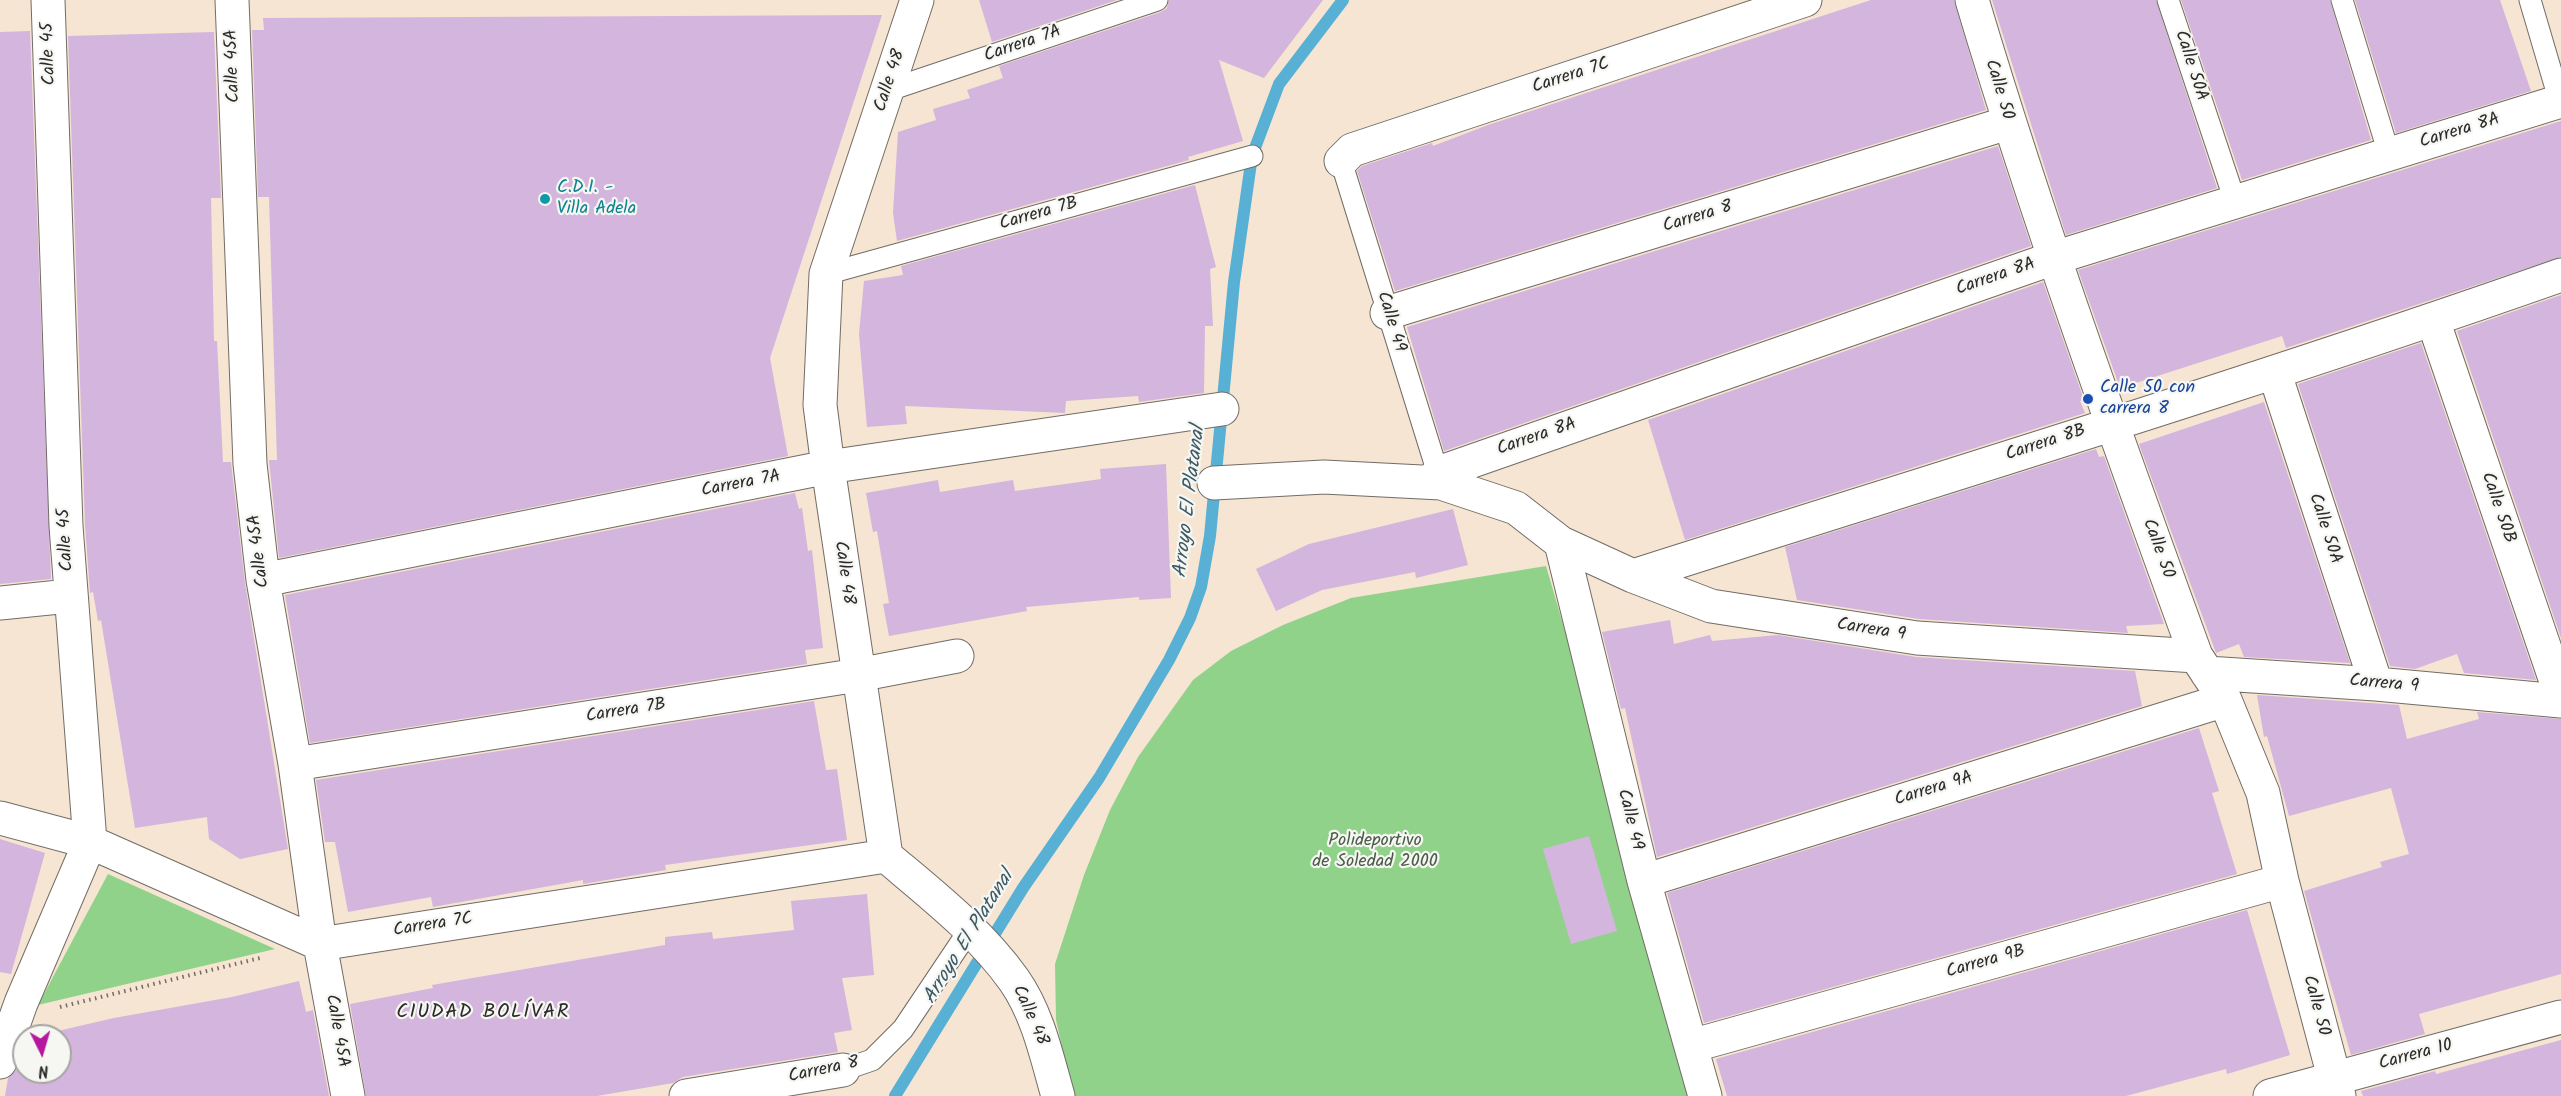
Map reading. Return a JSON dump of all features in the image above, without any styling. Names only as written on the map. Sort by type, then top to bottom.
[{"type":"street","name":"Calle 45","points":[[0,1062],[16,1018],[90,842],[69,596],[48,0]]},
{"type":"street","name":"Calle 45A","points":[[231,0],[250,464],[263,580],[295,764],[320,944],[348,1096]]},
{"type":"street","name":"Calle 48","points":[[917,0],[826,274],[820,405],[886,856],[970,929],[1015,981],[1040,1032],[1058,1096]]},
{"type":"street","name":"Carrera 7C","points":[[1341,161],[1352,150],[1805,0]]},
{"type":"street","name":"Calle 50","points":[[1972,0],[2008,123],[2111,423],[2201,665],[2225,700],[2264,793],[2282,881],[2336,1087]]},
{"type":"street","name":"Carrera 8A","points":[[1439,478],[2054,258],[2560,102]]},
{"type":"street","name":"Carrera 8","points":[[1387,313],[2008,123]]},
{"type":"street","name":"Carrera 8B","points":[[1633,576],[2111,423],[2275,374],[2561,275]]},
{"type":"street","name":"Calle 50B","points":[[2433,320],[2561,696]]},
{"type":"street","name":"Calle 50A","points":[[2275,374],[2376,684]]},
{"type":"street","name":"Carrera 7A","points":[[263,580],[828,467],[1222,409]]},
{"type":"street","points":[[1214,483],[1324,477],[1439,478]]},
{"type":"street","name":"Carrera 9","points":[[1439,478],[1516,508],[1561,543],[1633,576],[1711,606],[1917,638],[2561,701]]},
{"type":"street","name":"Calle 49","points":[[1561,543],[1644,880],[1705,1096]]},
{"type":"street","points":[[0,603],[69,596]]},
{"type":"street","name":"Carrera 7B","points":[[295,764],[858,675],[957,656]]},
{"type":"street","name":"Carrera 9A","points":[[1644,880],[2225,700]]},
{"type":"street","points":[[0,818],[90,842],[320,944]]},
{"type":"street","name":"Carrera 7C","points":[[320,944],[886,856]]},
{"type":"street","name":"Carrera 9B","points":[[1691,1046],[2282,881]]},
{"type":"street","name":"Carrera 10","points":[[2270,1096],[2336,1087],[2561,1017]]},
{"type":"street","name":"Carrera 8","points":[[703,1095],[843,1070]]},
{"type":"lane","name":"Carrera 7A","points":[[889,90],[1157,0]]},
{"type":"lane","name":"Calle 50A","points":[[2168,0],[2235,201]]},
{"type":"lane","points":[[2342,0],[2389,154]]},
{"type":"lane","points":[[2530,0],[2560,102]]},
{"type":"lane","name":"Carrera 7B","points":[[826,274],[1252,156]]},
{"type":"lane","name":"Calle 49","points":[[1341,161],[1439,478]]},
{"type":"lane","name":"Carrera 8","points":[[843,1070],[872,1060],[903,1029],[970,929]]},
{"type":"path","points":[[16,1018],[264,957]]},
{"type":"green space","name":"Polideportivo de Soledad 2000","points":[[1546,566],[1638,881],[1697,1096],[1073,1096],[1056,1020],[1055,964],[1084,875],[1110,810],[1138,757],[1193,680],[1231,651],[1283,625],[1351,598]]},
{"type":"green space","points":[[108,874],[275,949],[38,1005]]},
{"type":"building","points":[[979,0],[1117,0],[992,42]]},
{"type":"building","points":[[1169,0],[1323,0],[1264,78],[1219,60],[1243,141],[1188,157],[1189,160],[897,241],[893,213],[898,132],[936,120],[933,109],[970,98],[967,90],[1003,78],[999,66],[1161,12],[1167,8]]},
{"type":"building","points":[[1871,0],[1954,0],[1986,110],[1395,291],[1357,171],[1362,166],[1432,143],[1433,146],[1488,125]]},
{"type":"building","points":[[1992,0],[2156,0],[2217,188],[2066,235]]},
{"type":"building","points":[[2181,0],[2330,0],[2371,140],[2242,180]]},
{"type":"building","points":[[2355,0],[2500,0],[2531,91],[2396,133]]},
{"type":"building","name":"C.D.I. - Villa Adela","points":[[882,15],[770,358],[788,456],[279,558],[269,460],[277,460],[269,197],[258,197],[252,30],[264,30],[263,18]]},
{"type":"building","points":[[30,31],[51,579],[0,584],[0,32]]},
{"type":"building","points":[[214,32],[221,198],[211,198],[214,341],[217,341],[223,462],[231,462],[245,583],[288,849],[240,859],[209,839],[207,817],[135,828],[101,620],[98,621],[93,592],[90,593],[85,525],[68,36]]},
{"type":"building","points":[[2561,121],[2561,257],[2286,348],[2282,336],[2120,388],[2078,270]]},
{"type":"building","points":[[1998,146],[2031,246],[1444,451],[1407,327]]},
{"type":"building","points":[[1195,185],[1216,267],[1210,269],[1213,326],[1205,326],[1204,393],[1139,402],[1138,396],[1066,401],[1065,413],[905,406],[907,424],[867,427],[859,334],[864,281],[903,275],[901,266]]},
{"type":"building","points":[[2043,282],[2084,400],[2080,401],[2085,413],[1685,540],[1648,420]]},
{"type":"building","points":[[2561,295],[2561,638],[2457,331]]},
{"type":"building","points":[[2421,343],[2536,680],[2464,673],[2457,654],[2415,669],[2390,666],[2298,384]]},
{"type":"building","points":[[2264,402],[2350,663],[2244,657],[2239,644],[2216,653],[2139,444]]},
{"type":"building","points":[[2096,449],[2099,457],[2104,456],[2164,624],[2126,626],[2128,633],[1919,619],[1797,600],[1785,547]]},
{"type":"building","points":[[1166,464],[1171,598],[1139,600],[1139,597],[1026,607],[1027,611],[889,636],[883,604],[889,603],[877,531],[873,532],[866,493],[938,480],[940,492],[1013,480],[1015,491],[1101,479],[1100,469]]},
{"type":"building","points":[[795,493],[799,509],[802,508],[808,551],[812,550],[823,648],[805,650],[807,664],[310,743],[285,595]]},
{"type":"building","points":[[1453,509],[1468,565],[1416,578],[1415,572],[1322,590],[1276,611],[1256,569],[1309,544]]},
{"type":"building","points":[[1670,620],[1674,644],[1710,635],[1712,641],[1778,635],[1916,657],[2135,671],[2142,706],[1657,857],[1625,708],[1621,709],[1602,632]]},
{"type":"building","points":[[2257,695],[2399,705],[2407,739],[2479,719],[2477,712],[2561,719],[2561,974],[2419,1014],[2425,1034],[2351,1055],[2304,891],[2382,867],[2380,862],[2409,854],[2391,788],[2289,816],[2267,736],[2264,737]]},
{"type":"building","points":[[814,701],[826,770],[837,769],[847,840],[665,865],[666,870],[583,884],[583,880],[433,907],[431,897],[348,912],[335,842],[325,842],[316,780]]},
{"type":"building","points":[[2199,728],[2219,791],[2212,793],[2237,874],[1704,1023],[1667,893]]},
{"type":"building","points":[[1589,836],[1617,931],[1571,944],[1543,849]]},
{"type":"building","points":[[0,839],[45,853],[11,974],[0,972]]},
{"type":"building","points":[[867,894],[874,975],[842,978],[852,1030],[834,1033],[838,1052],[683,1077],[673,1083],[597,1096],[366,1096],[350,1004],[433,988],[432,985],[665,945],[665,937],[712,932],[713,939],[794,930],[791,901]]},
{"type":"building","points":[[2247,910],[2290,1055],[2227,1074],[2226,1069],[2126,1096],[1727,1096],[1716,1059]]},
{"type":"building","points":[[299,981],[306,1012],[313,1010],[329,1096],[5,1096],[8,1078],[12,1074],[12,1084],[72,1084],[72,1028],[232,997]]},
{"type":"building","points":[[2561,1040],[2561,1096],[2363,1096],[2361,1091],[2435,1071],[2436,1074]]},
{"type":"waterway","name":"Arroyo El Platanal","points":[[895,1096],[1023,888],[1099,778],[1169,660],[1190,618],[1201,587],[1210,536],[1234,282],[1252,156],[1279,84],[1343,0]]},
{"type":"place","name":"C.D.I. - Villa Adela","points":[[545,199]]},
{"type":"place","name":"Calle 50 con carrera 8","points":[[2088,399]]},
{"type":"district","name":"CIUDAD BOLÍVAR","points":[[483,1014]]}]
